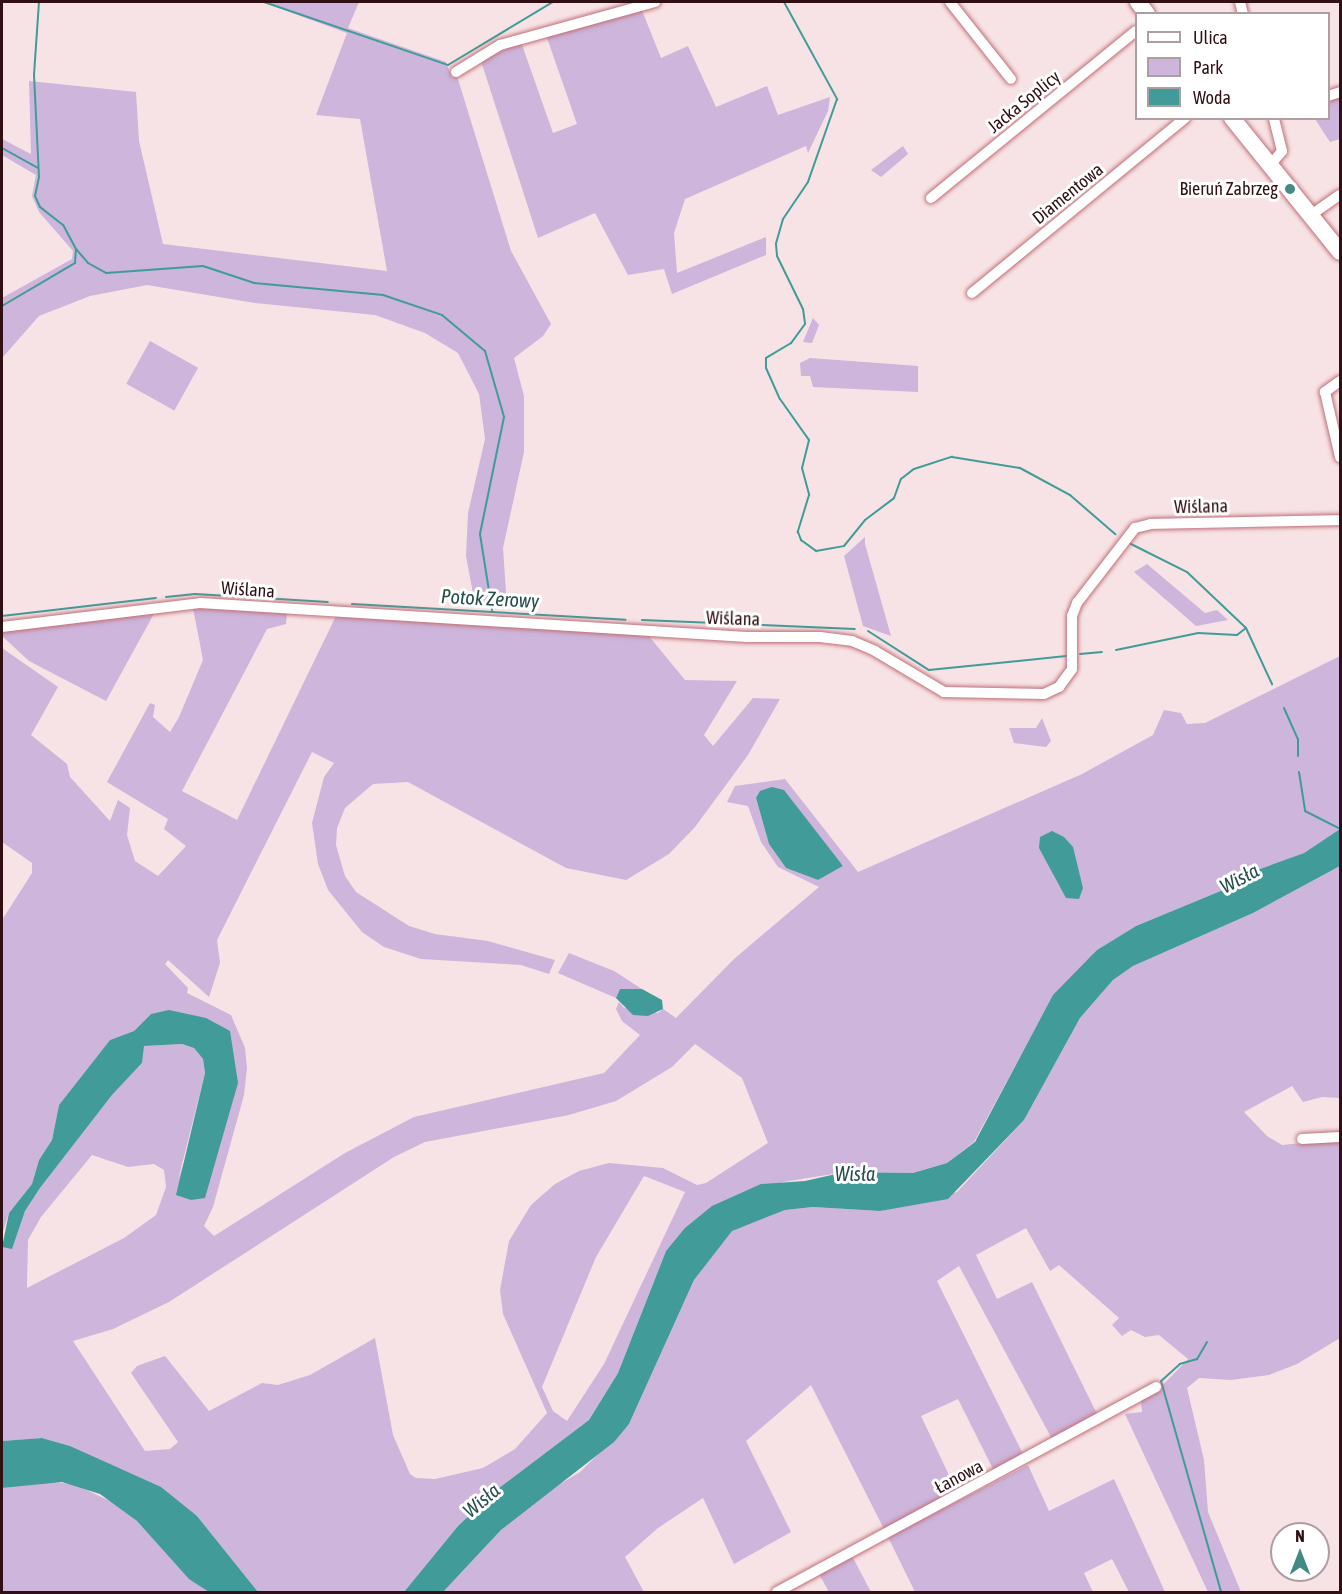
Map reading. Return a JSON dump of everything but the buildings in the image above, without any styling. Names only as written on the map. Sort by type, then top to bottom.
[{"type":"main road","points":[[1234,120],[1341,252]]},
{"type":"street","points":[[456,72],[500,45],[655,2]]},
{"type":"street","points":[[950,2],[1011,79]]},
{"type":"street","name":"Jacka Soplicy","points":[[932,198],[1135,33]]},
{"type":"street","name":"Diamentowa","points":[[972,293],[1183,120]]},
{"type":"street","points":[[1270,165],[1282,151],[1274,120]]},
{"type":"street","points":[[1311,215],[1341,195]]},
{"type":"street","points":[[1341,381],[1326,392],[1341,457]]},
{"type":"street","name":"Wiślana","points":[[2,627],[200,603],[735,637],[820,637],[852,641],[875,651],[944,692],[1044,694],[1059,687],[1072,669],[1072,616],[1077,603],[1134,528],[1150,524],[1341,520]]},
{"type":"street","points":[[1302,1139],[1341,1137]]},
{"type":"street","name":"Łanowa","points":[[777,1593],[1155,1387]]},
{"type":"green space","points":[[262,2],[359,2],[348,28],[446,62],[452,78],[457,76],[511,251],[551,324],[543,336],[514,358],[524,396],[524,452],[503,548],[507,607],[475,604],[466,556],[468,513],[485,439],[479,394],[458,353],[425,333],[375,315],[255,303],[147,285],[90,296],[39,316],[2,358],[2,298],[72,259],[73,251],[39,212],[32,196],[36,175],[2,155],[2,139],[31,154],[29,81],[136,92],[139,141],[163,244],[387,271],[360,119],[316,115],[347,33]]},
{"type":"green space","points":[[641,8],[661,58],[688,46],[716,107],[767,86],[778,115],[830,97],[828,111],[808,153],[806,146],[685,199],[674,233],[677,273],[766,237],[766,255],[672,294],[664,269],[628,275],[595,213],[538,238],[481,61],[521,42],[553,133],[577,124],[546,35]]},
{"type":"green space","points":[[1340,97],[1340,139],[1330,142],[1316,120],[1330,120],[1330,101]]},
{"type":"green space","points":[[903,146],[908,154],[881,177],[871,170]]},
{"type":"green space","points":[[813,318],[819,325],[812,343],[803,342]]},
{"type":"green space","points":[[150,341],[198,368],[174,411],[126,384]]},
{"type":"green space","points":[[810,358],[918,366],[918,392],[813,387],[810,376],[801,376],[800,363]]},
{"type":"green space","points":[[865,537],[891,636],[863,626],[844,556]]},
{"type":"green space","points":[[1147,564],[1205,613],[1217,610],[1228,620],[1196,626],[1134,572]]},
{"type":"green space","points":[[193,608],[287,613],[286,624],[267,629],[182,791],[237,820],[336,616],[648,635],[685,680],[737,681],[704,735],[713,746],[753,698],[780,699],[748,755],[695,827],[669,854],[626,880],[566,868],[408,782],[373,784],[345,808],[337,828],[336,845],[345,876],[356,892],[409,926],[435,934],[488,941],[555,960],[549,974],[521,965],[421,959],[384,947],[362,932],[328,890],[318,864],[312,823],[324,777],[334,763],[312,752],[217,940],[220,963],[209,997],[168,960],[165,964],[188,988],[187,993],[231,1015],[245,1048],[247,1068],[244,1095],[213,1207],[204,1226],[214,1236],[345,1153],[414,1117],[604,1073],[640,1035],[622,1021],[616,1009],[619,1002],[624,1008],[658,1013],[663,1009],[676,1018],[734,959],[819,887],[778,867],[761,842],[748,806],[727,802],[735,786],[785,779],[858,872],[1082,774],[1153,735],[1164,710],[1181,713],[1187,724],[1205,723],[1340,656],[1340,829],[1304,853],[1249,873],[1223,890],[1136,926],[1097,950],[1045,1011],[974,1142],[947,1163],[913,1173],[845,1172],[783,1182],[666,1251],[618,1373],[589,1420],[495,1491],[458,1526],[404,1592],[258,1592],[197,1516],[134,1476],[70,1446],[42,1438],[2,1441],[2,1247],[12,1248],[25,1211],[40,1188],[112,1095],[142,1063],[143,1046],[182,1044],[194,1048],[203,1059],[205,1073],[178,1180],[230,1031],[151,1014],[134,1031],[110,1040],[59,1105],[52,1140],[39,1160],[32,1184],[9,1213],[2,1235],[2,920],[32,873],[32,863],[2,842],[2,648],[58,687],[31,735],[67,764],[70,777],[110,821],[118,800],[130,808],[127,835],[135,861],[158,876],[186,846],[164,829],[168,819],[107,782],[150,703],[155,705],[153,717],[170,732],[179,717],[203,660]],"holes":[[[756,798],[843,866],[818,880],[786,868],[769,844]],[[695,1044],[742,1078],[768,1143],[706,1183],[697,1185],[663,1168],[609,1163],[579,1171],[555,1184],[531,1205],[509,1241],[500,1290],[503,1314],[547,1413],[515,1449],[483,1468],[435,1479],[416,1478],[410,1474],[393,1435],[375,1338],[310,1375],[278,1385],[262,1383],[209,1411],[165,1356],[137,1366],[131,1373],[178,1442],[170,1449],[145,1451],[73,1341],[113,1329],[169,1302],[394,1157],[425,1142],[569,1115],[616,1101],[672,1067]],[[92,1155],[128,1167],[154,1164],[164,1170],[166,1187],[156,1215],[124,1238],[27,1288],[28,1240],[41,1217]],[[644,1176],[685,1192],[604,1364],[567,1421],[553,1411],[542,1387],[596,1257]]]},
{"type":"green space","points":[[156,610],[106,701],[29,661],[2,636],[4,629]]},
{"type":"green space","points":[[1042,718],[1051,741],[1046,747],[1014,743],[1009,728],[1036,728]]},
{"type":"green space","points":[[1340,866],[1340,1098],[1322,1097],[1303,1102],[1292,1086],[1244,1112],[1267,1136],[1282,1145],[1340,1139],[1340,1338],[1297,1364],[1269,1375],[1231,1380],[1199,1378],[1187,1388],[1204,1460],[1208,1512],[1241,1592],[1208,1592],[1125,1414],[1142,1412],[1141,1401],[1159,1389],[1188,1359],[1159,1335],[1145,1337],[1131,1330],[1122,1336],[1112,1325],[1119,1318],[1059,1265],[1050,1271],[1026,1228],[976,1255],[997,1299],[1032,1282],[1098,1416],[1053,1441],[959,1266],[937,1281],[1024,1456],[995,1473],[958,1399],[921,1416],[957,1492],[885,1531],[811,1385],[746,1441],[791,1532],[734,1564],[703,1498],[658,1528],[625,1557],[644,1592],[443,1592],[501,1530],[545,1493],[580,1472],[629,1424],[694,1280],[732,1230],[785,1210],[813,1207],[880,1211],[957,1192],[1024,1120],[1080,1018],[1113,980],[1133,966],[1253,913]]},
{"type":"green space","points":[[569,953],[614,971],[642,989],[620,989],[616,998],[558,973]]},
{"type":"green space","points":[[1028,1465],[1049,1511],[1114,1479],[1165,1592],[1129,1592],[1112,1559],[1084,1573],[1093,1592],[915,1592],[888,1537]]},
{"type":"green space","points":[[51,1482],[74,1484],[114,1503],[137,1521],[196,1583],[209,1592],[2,1592],[2,1488]]},
{"type":"green space","points":[[852,1556],[871,1592],[829,1592],[819,1574]]},
{"type":"water","points":[[772,787],[784,790],[843,866],[818,880],[786,868],[769,844],[756,798],[760,791]]},
{"type":"water","name":"Wisła","points":[[1340,829],[1340,866],[1253,913],[1133,966],[1113,980],[1080,1018],[1024,1120],[948,1199],[880,1211],[813,1207],[785,1210],[732,1231],[694,1280],[629,1424],[614,1442],[501,1530],[443,1592],[404,1592],[458,1526],[495,1491],[589,1420],[618,1373],[666,1251],[685,1228],[712,1206],[761,1184],[805,1181],[845,1172],[913,1173],[947,1163],[975,1142],[1053,995],[1097,950],[1136,926],[1223,890],[1249,873],[1304,853]]},
{"type":"water","points":[[1052,831],[1064,837],[1073,847],[1083,888],[1079,899],[1066,898],[1039,848],[1040,837]]},
{"type":"water","points":[[620,989],[642,989],[662,1000],[663,1009],[648,1016],[633,1015],[616,998]]},
{"type":"water","points":[[169,1010],[206,1018],[230,1031],[238,1083],[205,1198],[191,1200],[176,1195],[205,1073],[203,1059],[194,1048],[182,1044],[144,1046],[142,1063],[112,1095],[25,1211],[12,1249],[2,1247],[9,1213],[32,1184],[39,1160],[52,1140],[59,1105],[110,1040],[134,1031],[151,1014]]},
{"type":"water","points":[[42,1438],[70,1446],[161,1487],[197,1516],[258,1592],[209,1592],[189,1579],[137,1521],[100,1494],[62,1482],[2,1488],[2,1441]]},
{"type":"waterway","points":[[2,306],[75,263],[76,249],[63,225],[40,207],[35,196],[39,177],[34,75],[39,2]]},
{"type":"waterway","points":[[264,2],[448,65],[553,2]]},
{"type":"waterway","points":[[784,2],[837,99],[808,182],[783,219],[776,244],[777,256],[803,309],[805,324],[791,343],[766,358],[766,368],[780,399],[809,440],[802,468],[809,495],[798,532],[801,540],[816,551],[844,546],[865,520],[894,498],[901,479],[914,469],[952,457],[1020,468],[1070,495],[1115,534]]},
{"type":"waterway","points":[[2,148],[38,168]]},
{"type":"waterway","points":[[76,249],[88,263],[106,273],[203,266],[254,283],[383,295],[442,315],[485,351],[504,417],[480,534],[492,610]]},
{"type":"waterway","points":[[1129,543],[1187,572],[1246,628],[1272,684]]},
{"type":"waterway","points":[[166,597],[195,594],[328,602]]},
{"type":"waterway","points":[[2,616],[156,598]]},
{"type":"waterway","name":"Potok Zerowy","points":[[352,604],[626,620]]},
{"type":"waterway","points":[[642,620],[855,629]]},
{"type":"waterway","points":[[1116,650],[1198,633],[1237,635],[1246,628]]},
{"type":"waterway","points":[[868,631],[929,670],[1066,656]]},
{"type":"waterway","points":[[1080,654],[1102,652]]},
{"type":"waterway","points":[[1284,708],[1298,739],[1298,756]]},
{"type":"waterway","points":[[1299,772],[1305,811],[1340,829]]},
{"type":"waterway","points":[[1207,1342],[1197,1359],[1180,1364],[1161,1381],[1221,1592]]},
{"type":"place","name":"Bieruń Zabrzeg","points":[[1290,189]]}]
